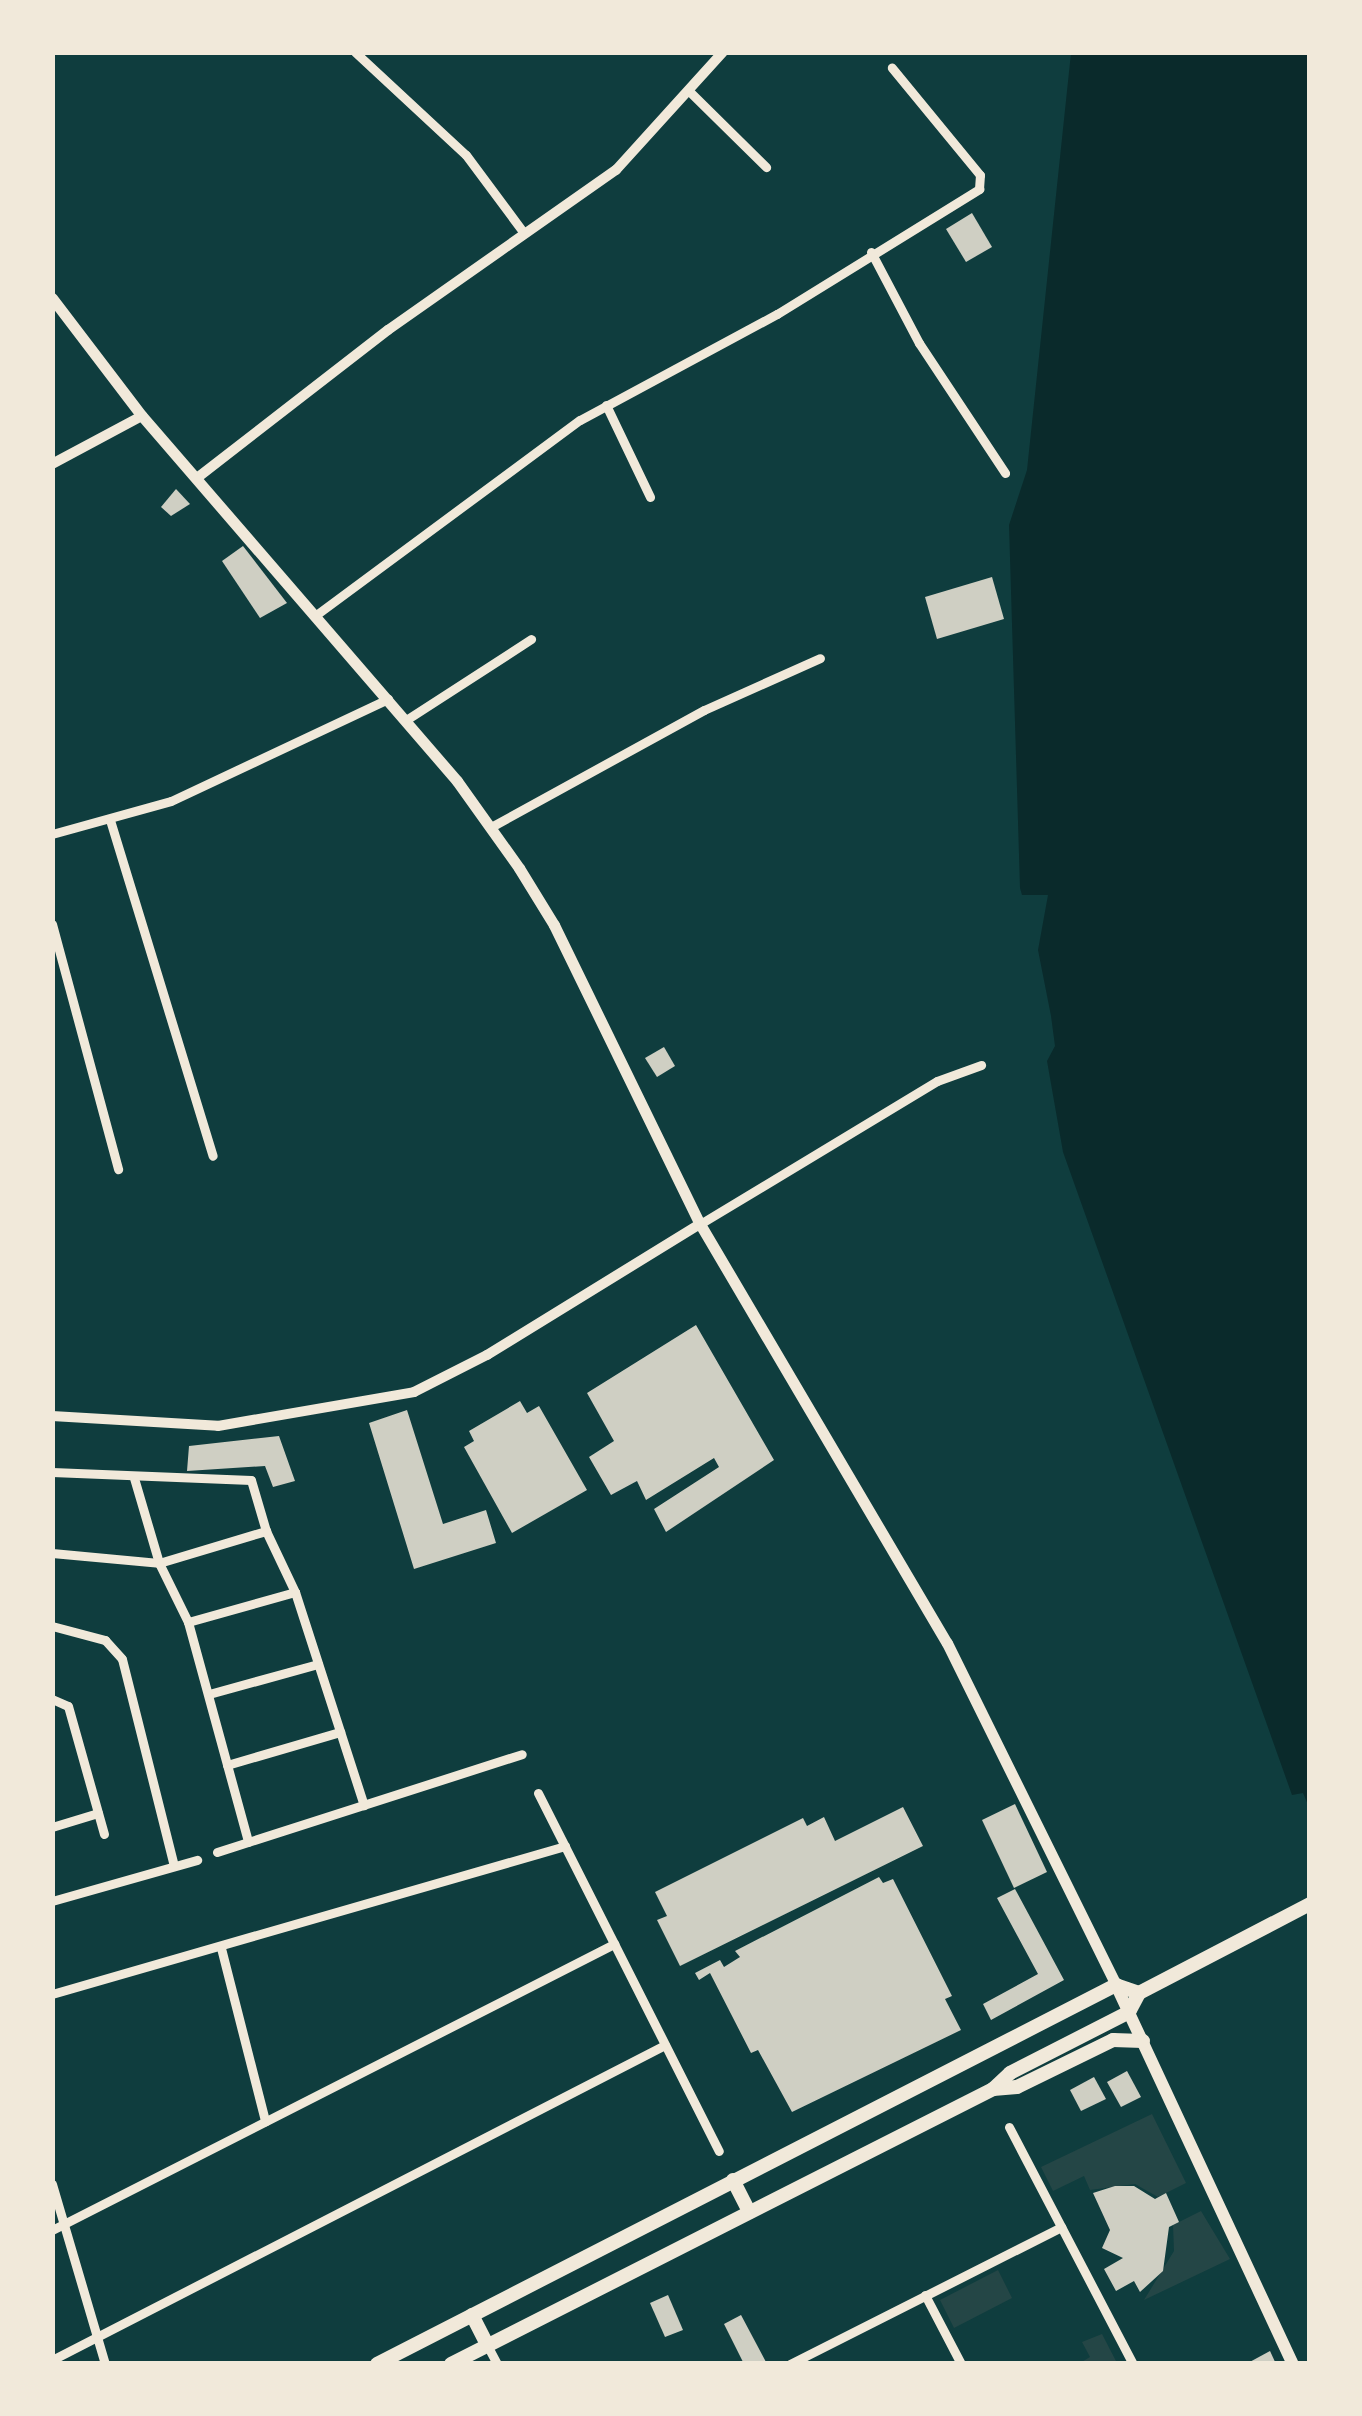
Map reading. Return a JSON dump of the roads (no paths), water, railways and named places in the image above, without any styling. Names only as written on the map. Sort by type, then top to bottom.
[{"type":"highway","points":[[451,2364],[993,2088],[1010,2073],[1129,2012],[1139,1993],[1308,1905]]},
{"type":"highway","points":[[377,2364],[1116,1985],[1139,1993]]},
{"type":"highway","points":[[993,2088],[1017,2087],[1113,2040],[1143,2041]]},
{"type":"highway","points":[[733,2180],[749,2212]]},
{"type":"highway","points":[[472,2314],[487,2345]]},
{"type":"main road","points":[[55,307],[142,416],[406,720],[491,827],[554,925],[700,1224],[947,1643],[1143,2041],[1293,2364]]},
{"type":"street","points":[[355,52],[466,155],[524,233]]},
{"type":"street","points":[[197,478],[524,233],[616,170],[723,52]]},
{"type":"street","points":[[316,615],[606,405],[777,314],[871,252],[972,194],[981,183],[892,68]]},
{"type":"street","points":[[690,92],[766,167]]},
{"type":"street","points":[[871,252],[919,343],[1004,472]]},
{"type":"street","points":[[606,405],[650,497]]},
{"type":"street","points":[[52,464],[142,416]]},
{"type":"street","points":[[406,720],[531,639]]},
{"type":"street","points":[[491,827],[704,710],[820,658]]},
{"type":"street","points":[[52,834],[171,802],[388,698]]},
{"type":"street","points":[[110,820],[213,1156]]},
{"type":"street","points":[[52,924],[118,1169]]},
{"type":"street","points":[[52,1416],[218,1426],[414,1392],[487,1355],[937,1081],[981,1066]]},
{"type":"street","points":[[52,1472],[134,1478],[246,1477],[256,1488],[266,1531],[295,1592],[364,1806]]},
{"type":"street","points":[[134,1478],[159,1563],[188,1622],[248,1842]]},
{"type":"street","points":[[52,1553],[159,1563],[266,1531]]},
{"type":"street","points":[[188,1622],[295,1592]]},
{"type":"street","points":[[52,1626],[105,1640],[126,1669],[174,1866]]},
{"type":"street","points":[[209,1694],[318,1664]]},
{"type":"street","points":[[52,1699],[68,1706],[104,1834]]},
{"type":"street","points":[[227,1766],[340,1732]]},
{"type":"street","points":[[217,1852],[522,1754]]},
{"type":"street","points":[[538,1793],[719,2151]]},
{"type":"street","points":[[52,1827],[98,1814]]},
{"type":"street","points":[[52,1994],[564,1846]]},
{"type":"street","points":[[52,1901],[197,1860]]},
{"type":"street","points":[[52,2230],[614,1944]]},
{"type":"street","points":[[221,1948],[264,2121]]},
{"type":"street","points":[[52,2360],[666,2045]]},
{"type":"street","points":[[1009,2128],[1133,2364]]},
{"type":"street","points":[[52,2184],[105,2364]]},
{"type":"street","points":[[790,2364],[807,2360],[1061,2227]]},
{"type":"street","points":[[925,2295],[960,2364]]},
{"type":"street","points":[[487,2345],[497,2364]]}]
